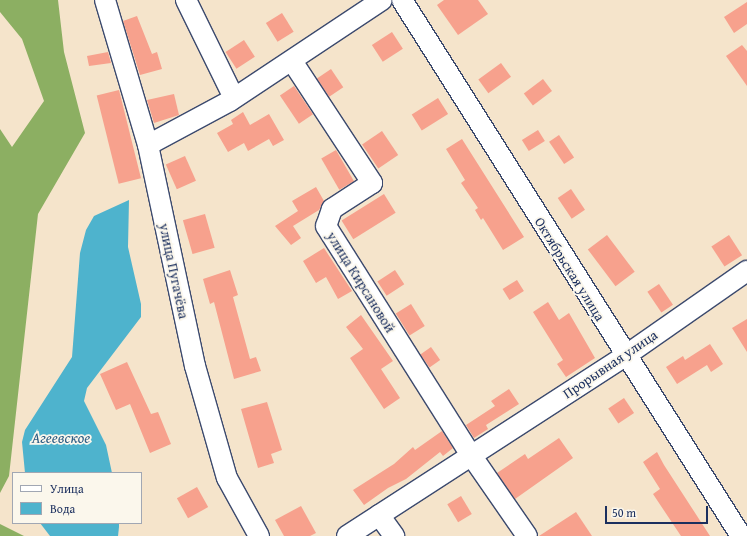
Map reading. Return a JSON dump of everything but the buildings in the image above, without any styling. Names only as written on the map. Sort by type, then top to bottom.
[{"type":"street","name":"улица Пугачёва","points":[[105,0],[148,145],[195,366],[226,478],[259,536]]},
{"type":"street","points":[[186,0],[234,98]]},
{"type":"street","points":[[148,145],[234,98],[382,0]]},
{"type":"street","name":"Октябрьская улица","points":[[402,0],[625,356],[741,536]]},
{"type":"street","name":"улица Кирсановой","points":[[292,61],[372,183],[332,209],[326,226],[471,455]]},
{"type":"street","name":"Прорывная улица","points":[[347,536],[625,356],[747,271]]},
{"type":"street","points":[[471,455],[527,536]]},
{"type":"street","points":[[379,514],[394,536]]},
{"type":"green space","points":[[0,0],[58,0],[64,52],[85,133],[38,214],[9,476],[0,493],[0,129],[12,147],[44,101],[22,39],[0,12]]},
{"type":"green space","points":[[0,524],[24,536],[0,536]]},
{"type":"water","name":"Агеевское","points":[[129,200],[128,247],[141,304],[141,317],[87,388],[84,401],[106,445],[112,472],[25,472],[22,442],[25,430],[72,357],[80,253],[86,230],[94,216]]},
{"type":"water","points":[[41,524],[119,524],[118,536],[50,536]]}]
